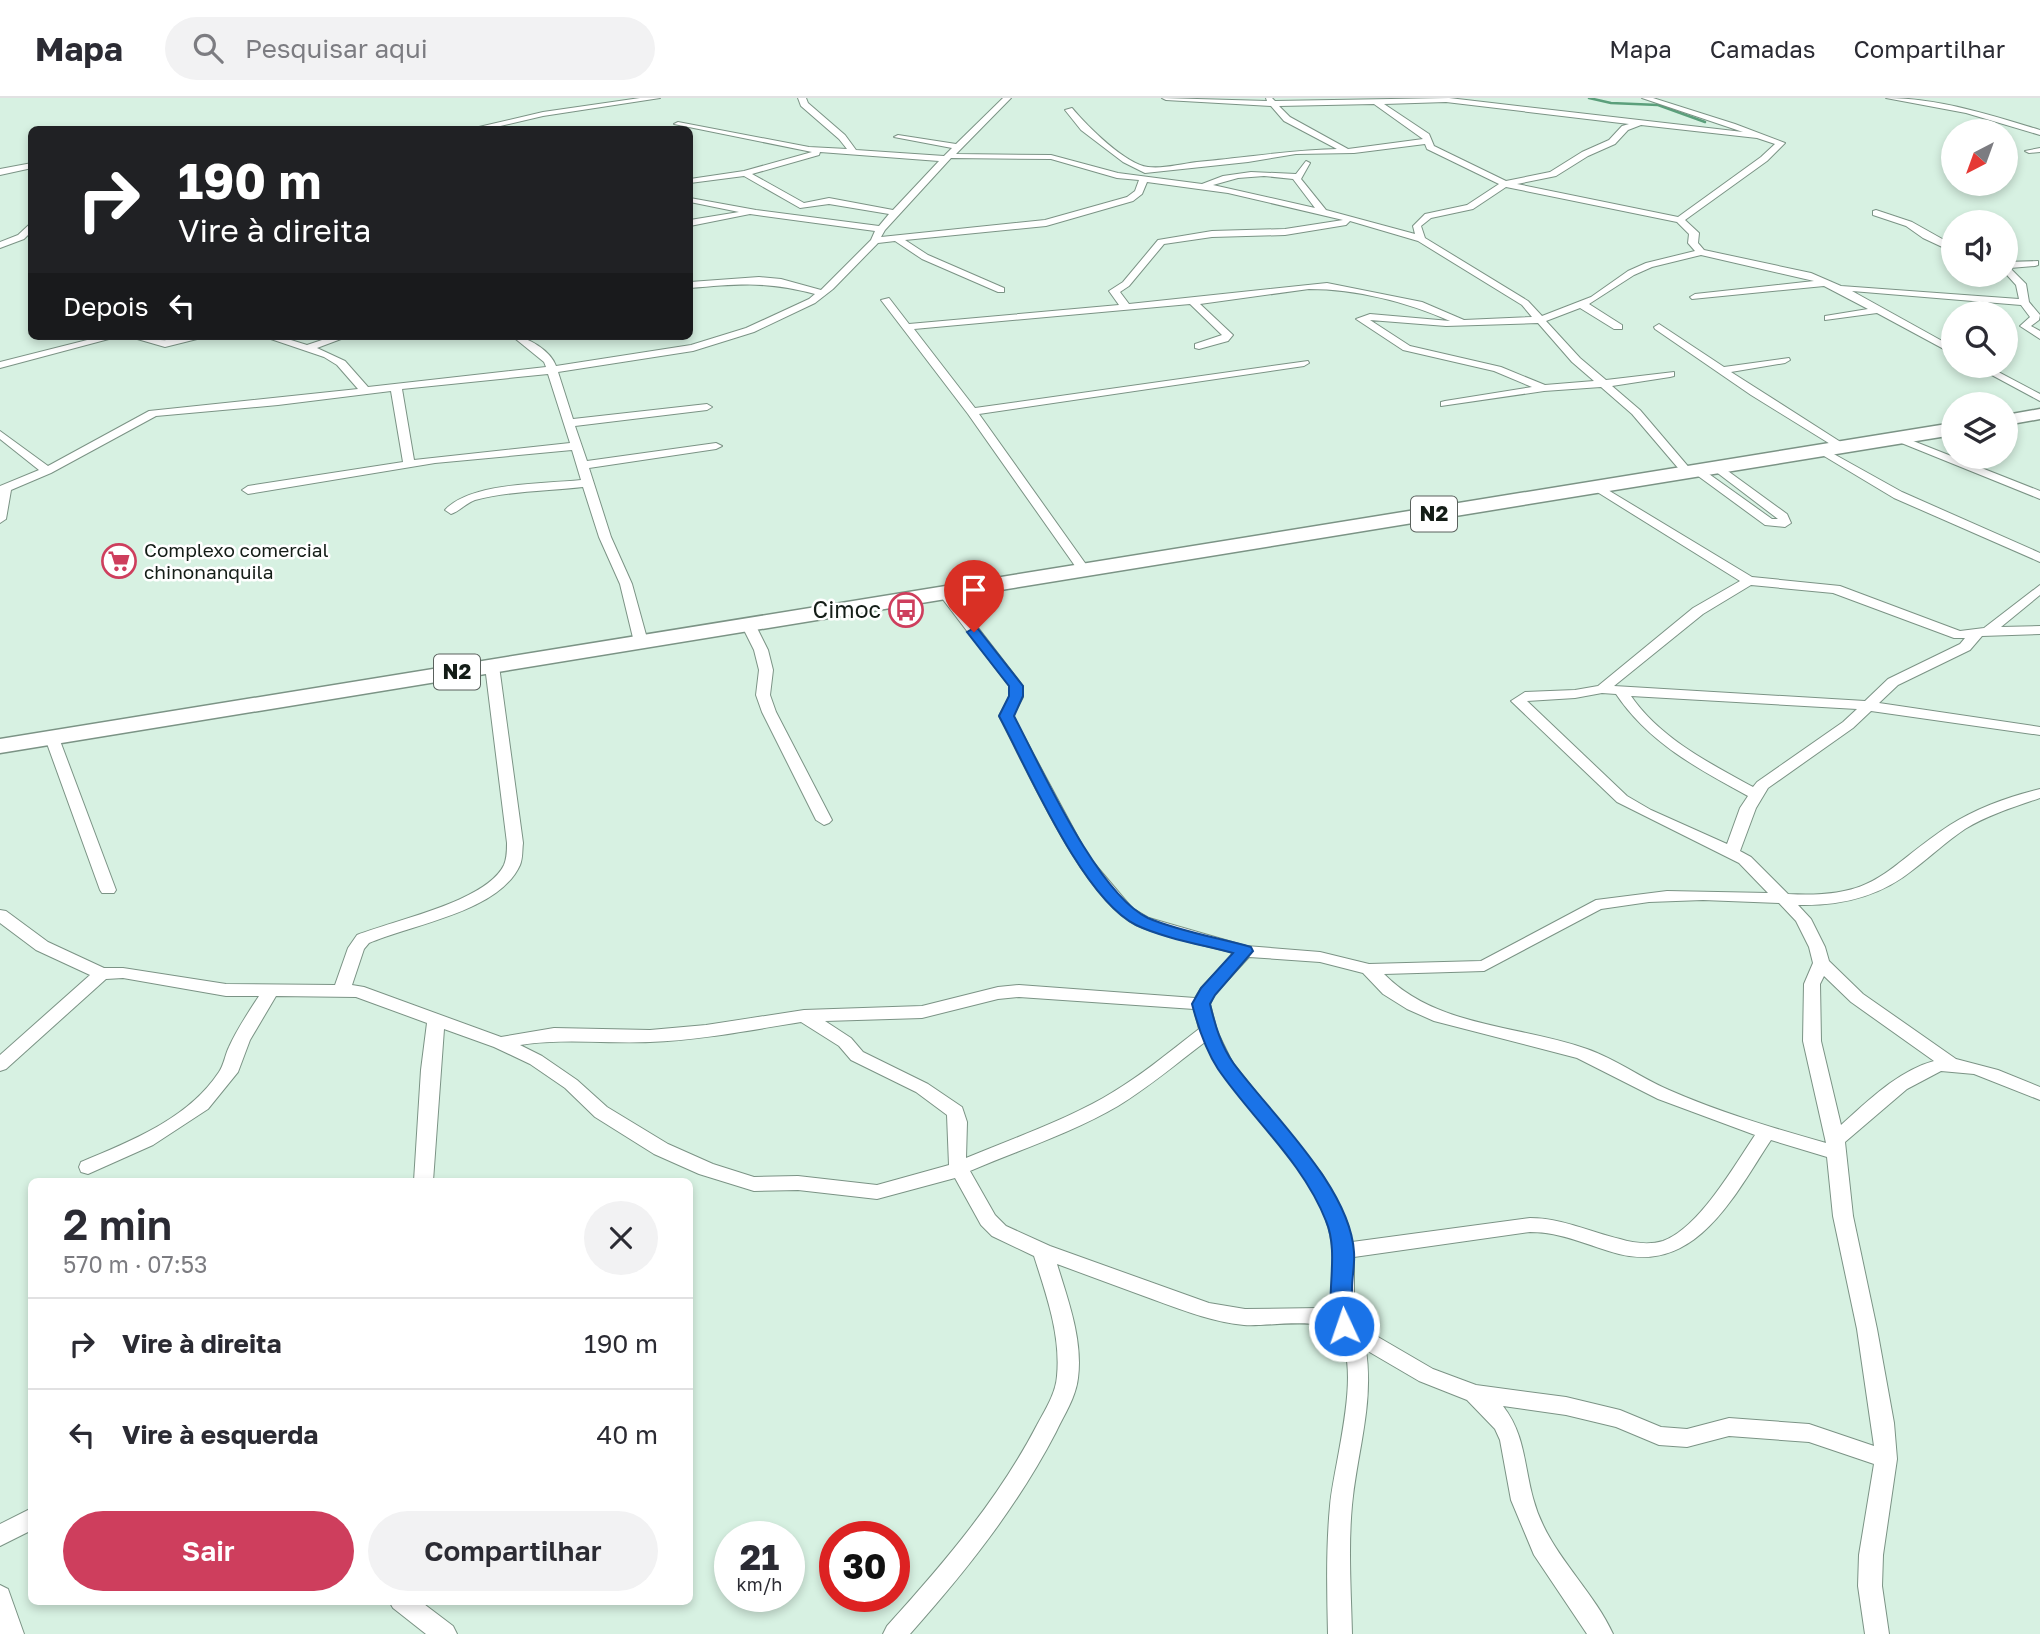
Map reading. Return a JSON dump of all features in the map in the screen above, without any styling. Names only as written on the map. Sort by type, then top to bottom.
[{"type":"main road","points":[[2018,418],[2040,414]]},
{"type":"main road","name":"N2","points":[[0,746],[1941,431]]},
{"type":"street","points":[[802,98],[804,104],[842,137],[853,152]]},
{"type":"street","points":[[0,519],[2,490],[47,471],[153,413],[278,402],[481,376],[553,370],[712,344],[780,318],[822,293],[875,241],[881,229],[896,212],[1007,98]]},
{"type":"street","points":[[1166,98],[1213,103],[1269,100],[1464,102],[1754,136],[1782,143],[1680,220]]},
{"type":"street","points":[[1649,99],[1669,98]]},
{"type":"street","points":[[1890,98],[1956,108],[1998,119]]},
{"type":"street","points":[[488,126],[543,114],[656,99]]},
{"type":"street","points":[[1649,99],[1684,113],[1735,126],[1754,136]]},
{"type":"street","points":[[1269,100],[1287,119],[1347,152]]},
{"type":"street","points":[[1375,101],[1426,136],[1430,147],[1504,184],[1680,220],[1694,233],[1693,243],[1701,252]]},
{"type":"street","points":[[1069,110],[1084,128],[1142,170],[1248,160],[1296,152],[1347,152],[1428,141]]},
{"type":"street","points":[[2018,122],[2027,121]]},
{"type":"street","points":[[1126,307],[1114,291],[1126,284],[1161,242],[1212,234],[1295,231],[1362,222],[1400,224],[1471,207],[1504,184],[1553,174],[1585,154],[1612,142],[1625,128],[1642,122]]},
{"type":"street","points":[[677,124],[687,126]]},
{"type":"street","points":[[2018,125],[2040,134]]},
{"type":"street","points":[[693,127],[775,144],[825,150],[948,157],[1051,157],[1143,180],[1204,186],[1362,222],[1421,239],[1525,303],[1538,320],[1601,384],[1701,471],[1769,522],[1785,523],[1783,517],[1701,471]]},
{"type":"street","points":[[898,136],[960,147]]},
{"type":"street","points":[[693,181],[745,173],[825,150]]},
{"type":"street","points":[[2029,151],[2040,150]]},
{"type":"street","points":[[1297,177],[1306,163]]},
{"type":"street","points":[[0,172],[28,166]]},
{"type":"street","points":[[14,169],[28,175]]},
{"type":"street","points":[[745,173],[803,206],[829,201],[896,212]]},
{"type":"street","points":[[1204,186],[1224,179],[1266,173],[1297,177],[1324,213],[1324,225]]},
{"type":"street","points":[[875,241],[1056,221],[1130,199],[1139,192],[1143,180]]},
{"type":"street","points":[[693,202],[756,213],[881,229]]},
{"type":"street","points":[[693,223],[756,213]]},
{"type":"street","points":[[1876,213],[1909,224],[1941,243]]},
{"type":"street","points":[[1421,239],[1417,226],[1427,216]]},
{"type":"street","points":[[0,245],[21,237],[28,229]]},
{"type":"street","points":[[21,237],[28,240]]},
{"type":"street","points":[[896,237],[925,257],[1001,290]]},
{"type":"street","points":[[1545,388],[1497,369],[1420,353],[1395,343],[1362,318],[1446,323],[1538,320],[1606,293],[1631,274],[1649,265],[1701,252],[1808,275],[1879,307],[1941,344]]},
{"type":"street","points":[[2018,265],[2035,263]]},
{"type":"street","points":[[693,285],[760,280],[781,282],[822,293]]},
{"type":"street","points":[[2018,281],[2035,318],[2025,326],[2040,336]]},
{"type":"street","points":[[1695,297],[1826,283]]},
{"type":"street","points":[[907,327],[1327,286],[1419,304],[1463,323]]},
{"type":"street","points":[[1838,288],[2031,305]]},
{"type":"street","points":[[886,300],[972,412],[1084,570]]},
{"type":"street","points":[[1192,301],[1228,335],[1224,339],[1199,346]]},
{"type":"street","points":[[1898,303],[1911,301]]},
{"type":"street","points":[[1581,304],[1618,327]]},
{"type":"street","points":[[1829,318],[1879,307]]},
{"type":"street","points":[[1384,334],[1446,323]]},
{"type":"street","points":[[1659,327],[1755,393],[1844,448]]},
{"type":"street","points":[[0,365],[99,340]]},
{"type":"street","points":[[148,340],[165,344],[184,340]]},
{"type":"street","points":[[283,340],[311,347],[341,363],[366,391]]},
{"type":"street","points":[[311,347],[332,340]]},
{"type":"street","points":[[523,340],[545,356],[553,370],[606,537],[626,584],[641,642]]},
{"type":"street","points":[[1723,370],[1785,360]]},
{"type":"street","points":[[972,412],[1304,363]]},
{"type":"street","points":[[1445,404],[1545,388],[1601,384],[1670,374]]},
{"type":"street","points":[[2002,378],[2040,398]]},
{"type":"street","points":[[396,388],[409,464]]},
{"type":"street","points":[[570,423],[707,407]]},
{"type":"street","points":[[0,434],[47,471]]},
{"type":"street","points":[[1898,438],[2040,495]]},
{"type":"street","points":[[248,490],[409,464],[577,446]]},
{"type":"street","points":[[583,465],[716,446]]},
{"type":"street","points":[[1823,451],[1898,495],[2040,558]]},
{"type":"street","points":[[451,510],[466,499],[486,494],[589,483]]},
{"type":"street","points":[[1598,488],[1749,581],[1835,589],[1954,634],[2034,630],[2040,637]]},
{"type":"street","points":[[1602,689],[1698,611],[1749,581]]},
{"type":"street","points":[[1732,852],[1755,794],[1762,785],[1848,725],[1893,682],[1965,647],[2040,589]]},
{"type":"street","points":[[944,593],[1016,686],[1016,696],[1006,716],[1081,857],[1108,893],[1126,912],[1143,922],[1245,951],[1320,957],[1369,969],[1484,966],[1596,905],[1703,895],[1841,898],[1883,885],[1902,873],[1950,833],[1978,815],[2040,793]]},
{"type":"street","points":[[748,624],[761,650],[766,670],[763,695],[769,712],[824,821]]},
{"type":"street","points":[[342,990],[356,948],[363,939],[476,898],[496,883],[512,865],[515,843],[492,666]]},
{"type":"street","points":[[1951,1064],[1857,998],[1821,963],[1817,947],[1803,919],[1758,872],[1732,852],[1646,813],[1622,799],[1518,701],[1521,697],[1575,694],[1602,689],[1834,702],[2040,731]]},
{"type":"street","points":[[1622,692],[1628,704],[1668,739],[1755,794]]},
{"type":"street","points":[[52,738],[108,890]]},
{"type":"street","points":[[0,915],[41,946],[102,974],[123,973],[226,990],[358,991],[500,1043],[536,1060],[571,1084],[601,1112],[661,1149],[706,1169],[754,1184],[798,1183],[877,1192],[938,1177],[1077,1119],[1110,1102],[1139,1084],[1208,1031]]},
{"type":"street","points":[[1245,951],[1208,992],[1201,1004],[1208,1031],[1225,1065],[1315,1179],[1337,1222],[1344,1251],[1344,1326],[1355,1349],[1357,1369],[1353,1439],[1341,1502],[1338,1556],[1340,1634]]},
{"type":"street","points":[[1821,963],[1812,984],[1812,1041],[1836,1147],[1838,1191],[1876,1376],[1886,1459],[1871,1555],[1870,1587],[1877,1634]]},
{"type":"street","points":[[1369,969],[1382,987],[1426,1009],[1484,1030],[1540,1040],[1582,1053],[1661,1094],[1767,1132],[1836,1147]]},
{"type":"street","points":[[0,1065],[102,974]]},
{"type":"street","points":[[88,1167],[144,1143],[179,1121],[207,1097],[229,1072],[247,1029],[270,991]]},
{"type":"street","points":[[500,1043],[577,1032],[650,1036],[804,1016],[922,1012],[944,1009],[998,993],[1019,991],[1201,1004]]},
{"type":"street","points":[[804,1016],[845,1042],[857,1056],[922,1088],[956,1112],[956,1157],[959,1168],[993,1226],[1014,1239],[1043,1251],[1208,1311],[1245,1317],[1320,1316],[1344,1326],[1426,1375],[1475,1394],[1566,1406],[1620,1419],[1659,1436],[1673,1438],[1687,1438],[1729,1427],[1809,1433],[1886,1459]]},
{"type":"street","points":[[424,1178],[430,1069],[436,1021]]},
{"type":"street","points":[[1836,1147],[1887,1094],[1939,1065],[1951,1064],[1974,1069],[2040,1094]]},
{"type":"street","points":[[1344,1251],[1506,1227],[1540,1225],[1565,1229],[1606,1243],[1636,1248],[1670,1246],[1683,1239],[1721,1199],[1767,1132]]},
{"type":"street","points":[[895,1634],[973,1544],[1009,1496],[1039,1444],[1068,1379],[1069,1353],[1043,1251]]},
{"type":"street","points":[[1475,1394],[1504,1424],[1511,1440],[1522,1500],[1537,1534],[1561,1579],[1601,1634]]},
{"type":"street","points":[[0,1536],[28,1520]]},
{"type":"street","points":[[0,1597],[12,1634]]},
{"type":"street","points":[[406,1605],[445,1634]]},
{"type":"waterway","points":[[1589,98],[1611,103],[1658,105],[1705,122]]},
{"type":"place","name":"Complexo comercial chinonanquila","points":[[119,561]]},
{"type":"place","name":"Cimoc","points":[[906,610]]},
{"type":"route","points":[[974,632],[1016,686],[1016,696],[1006,716],[1081,857],[1108,893],[1126,912],[1143,922],[1245,951],[1208,992],[1201,1004],[1208,1031],[1225,1065],[1315,1179],[1337,1222],[1344,1251],[1344,1326]]}]
